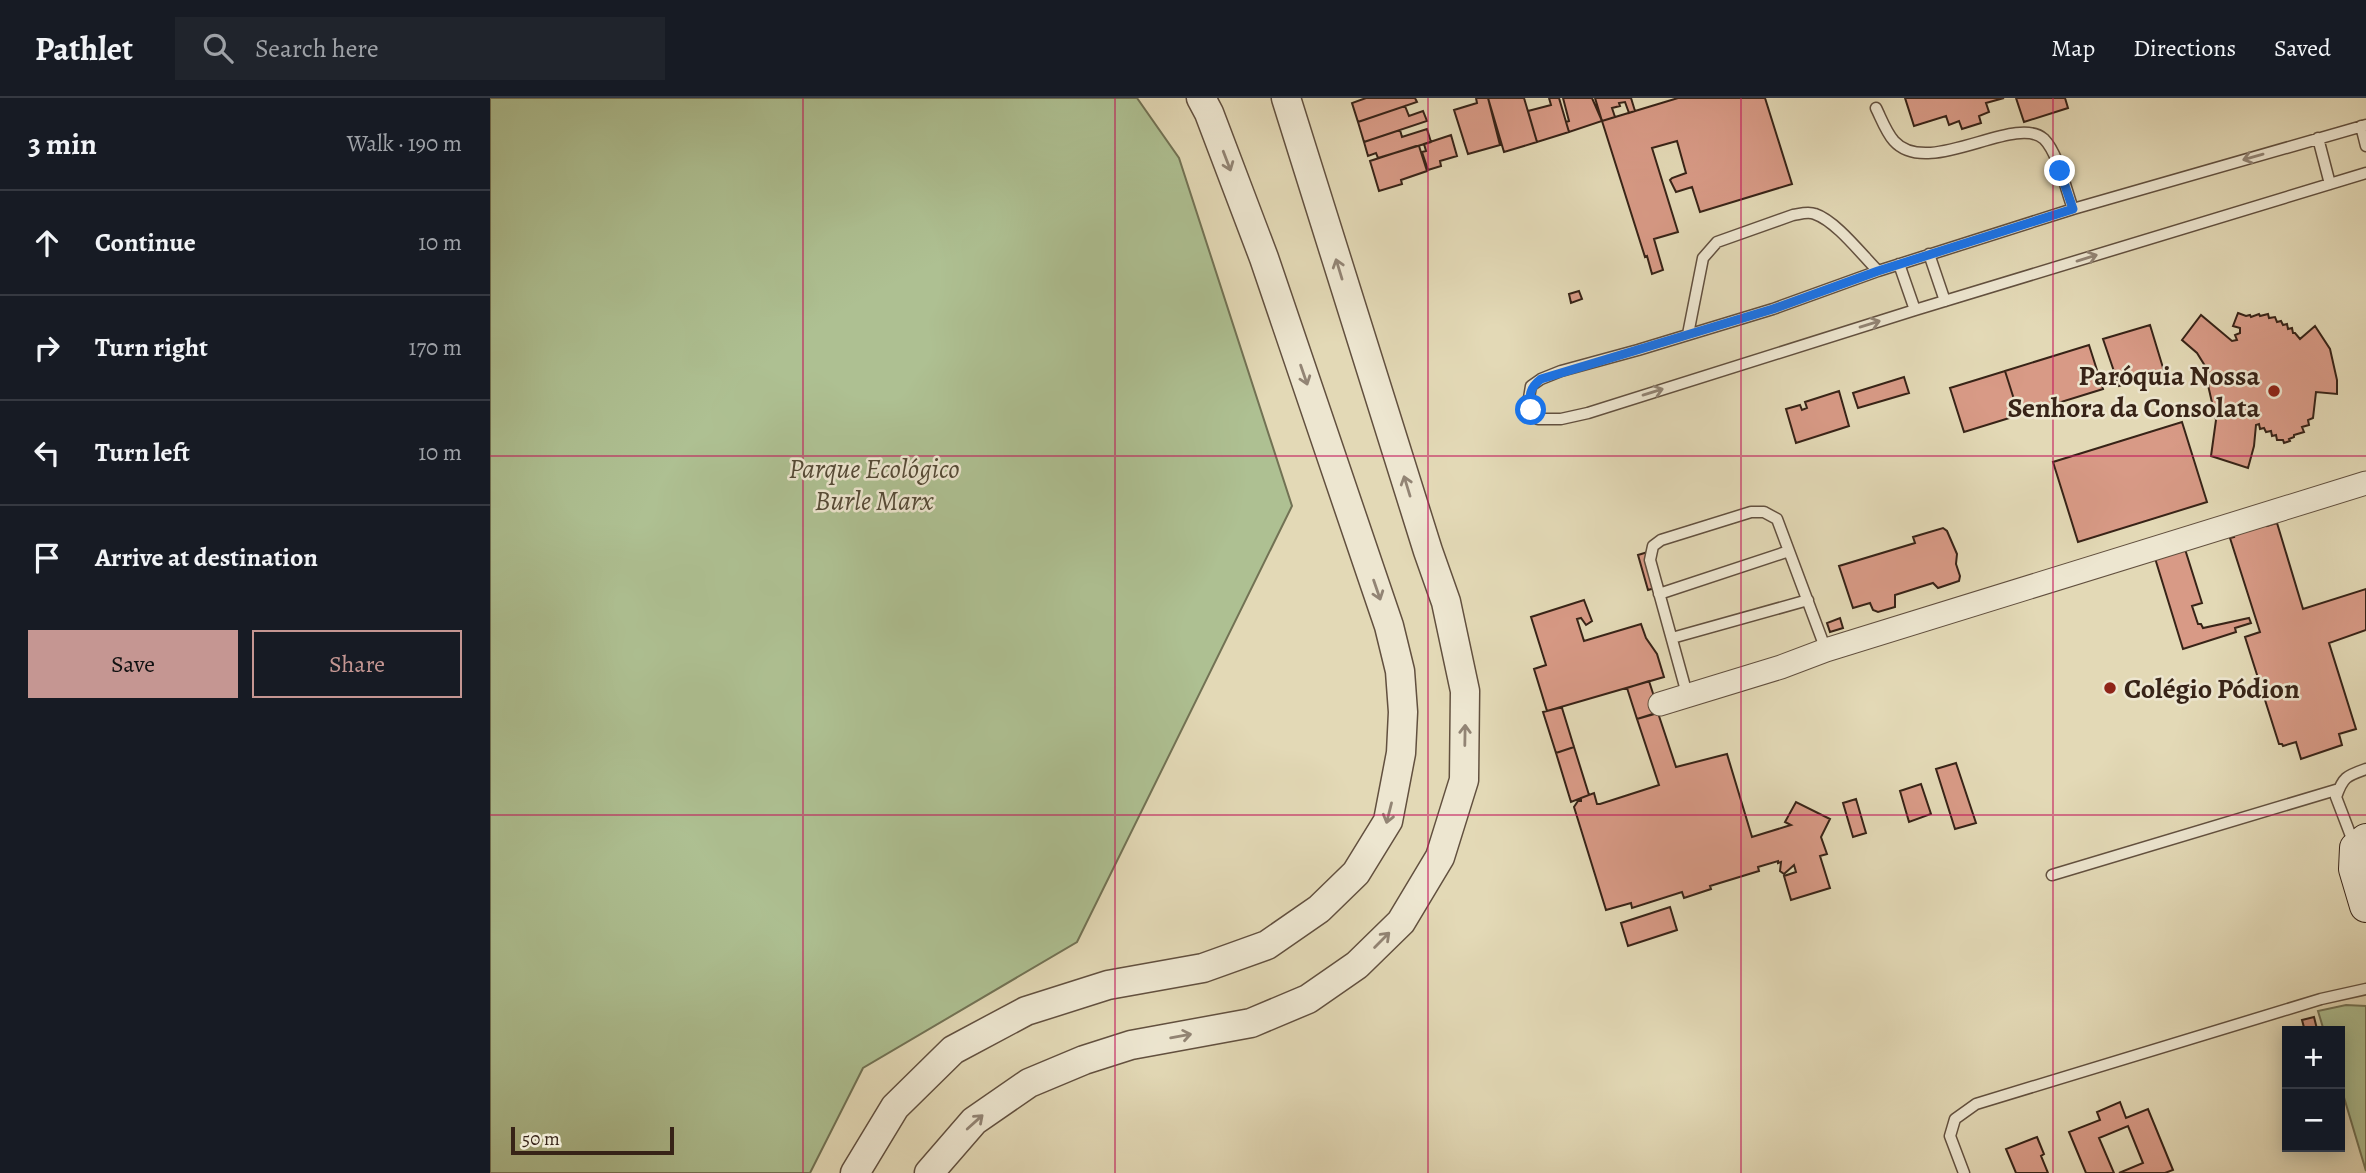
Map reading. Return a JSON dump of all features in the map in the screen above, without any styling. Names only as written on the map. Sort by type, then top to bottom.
[{"type":"main road","points":[[2361,844],[2355,869],[2366,906]]},
{"type":"street","points":[[855,1173],[895,1107],[953,1049],[1026,1011],[1108,985],[1203,968],[1268,945],[1319,909],[1356,873],[1388,821],[1401,753],[1403,712],[1400,671],[1389,626],[1264,258],[1201,98]]},
{"type":"street","points":[[929,1173],[974,1121],[1029,1083],[1084,1060],[1131,1045],[1251,1023],[1308,999],[1357,965],[1401,922],[1440,858],[1464,780],[1465,691],[1447,602],[1428,551],[1286,98]]},
{"type":"street","points":[[1660,704],[2366,483]]},
{"type":"lane","points":[[1875,108],[1894,141],[1908,151],[1936,152],[2014,134],[2037,134],[2046,141],[2054,156],[2073,209]]},
{"type":"lane","points":[[2366,146],[2363,126],[2073,209],[1930,254],[1773,309],[1541,379],[1531,386],[1531,410],[1538,419],[1547,420],[1588,413],[1914,310],[2366,173]]},
{"type":"lane","points":[[2318,138],[2330,184]]},
{"type":"lane","points":[[1688,334],[1703,258],[1710,248],[1717,242],[1793,215],[1806,212],[1828,221],[1878,271]]},
{"type":"lane","points":[[1930,254],[1945,301]]},
{"type":"lane","points":[[1899,264],[1914,310]]},
{"type":"lane","points":[[1688,694],[1650,560],[1653,546],[1661,540],[1751,512],[1764,512],[1777,520],[1826,650]]},
{"type":"lane","points":[[1658,594],[1790,551]]},
{"type":"lane","points":[[1672,638],[1808,600]]},
{"type":"lane","points":[[2361,844],[2336,797],[2348,775],[2366,769]]},
{"type":"lane","points":[[2052,875],[2339,789]]},
{"type":"lane","points":[[1964,1173],[1950,1136],[1955,1119],[1976,1104],[2321,999],[2366,989]]},
{"type":"green space","name":"Parque Ecológico Burle Marx","points":[[490,98],[1137,98],[1179,158],[1292,506],[1077,942],[863,1068],[810,1173],[490,1173]]},
{"type":"green space","points":[[2346,1005],[2366,1006],[2366,1171],[2345,1101],[2345,1026],[2322,1026],[2318,1011]]},
{"type":"building","points":[[1366,98],[1415,98],[1417,102],[1358,122],[1352,103]]},
{"type":"building","points":[[1476,98],[1488,98],[1500,145],[1468,154],[1454,110],[1477,103]]},
{"type":"building","points":[[1488,98],[1524,98],[1537,142],[1504,152]]},
{"type":"building","points":[[1549,98],[1559,98],[1569,132],[1537,142],[1528,111],[1551,105]]},
{"type":"building","points":[[1563,98],[1592,98],[1602,121],[1569,132]]},
{"type":"building","points":[[1595,98],[1631,98],[1635,111],[1629,113],[1625,102],[1619,103],[1620,106],[1612,108],[1615,117],[1602,121]]},
{"type":"building","points":[[1678,98],[1765,98],[1792,184],[1700,212],[1692,187],[1676,192],[1670,180],[1686,173],[1677,141],[1652,148],[1678,232],[1654,239],[1663,270],[1652,274],[1602,121]]},
{"type":"building","points":[[1905,98],[2004,98],[1986,103],[1989,112],[1979,116],[1981,123],[1962,129],[1959,121],[1949,125],[1946,116],[1914,126]]},
{"type":"building","points":[[2016,98],[2065,98],[2068,108],[2024,122]]},
{"type":"building","points":[[1405,106],[1409,116],[1423,111],[1427,121],[1364,142],[1358,122]]},
{"type":"building","points":[[1427,129],[1431,142],[1378,158],[1376,153],[1368,156],[1364,142],[1400,130],[1402,137]]},
{"type":"building","points":[[1451,135],[1457,156],[1440,161],[1441,166],[1428,170],[1422,152],[1426,151],[1424,144]]},
{"type":"building","points":[[1419,146],[1427,171],[1401,180],[1402,184],[1379,191],[1370,161]]},
{"type":"building","points":[[1579,291],[1582,299],[1571,303],[1569,294]]},
{"type":"building","name":"Paróquia Nossa Senhora da Consolata","points":[[2238,313],[2251,317],[2268,314],[2269,318],[2275,317],[2277,322],[2287,324],[2288,329],[2292,328],[2293,333],[2300,339],[2315,326],[2330,349],[2337,380],[2337,394],[2316,392],[2313,418],[2308,420],[2309,425],[2302,427],[2304,432],[2294,435],[2290,441],[2284,443],[2283,440],[2277,440],[2271,431],[2266,432],[2264,428],[2260,429],[2259,424],[2256,425],[2248,468],[2211,456],[2216,420],[2208,385],[2215,382],[2197,353],[2182,340],[2201,315],[2232,341],[2237,340],[2235,335],[2240,333],[2240,328],[2233,326]]},
{"type":"building","points":[[2150,325],[2164,371],[2119,386],[2103,339]]},
{"type":"building","points":[[2089,345],[2103,389],[2019,415],[2005,371]]},
{"type":"building","points":[[2005,371],[2019,415],[1964,432],[1950,388]]},
{"type":"building","points":[[1904,377],[1909,393],[1858,408],[1853,393]]},
{"type":"building","points":[[1839,391],[1849,426],[1796,443],[1786,409],[1800,405],[1802,410],[1807,408],[1805,402]]},
{"type":"building","points":[[2182,422],[2207,502],[2078,542],[2053,462]]},
{"type":"building","points":[[2265,520],[2267,526],[2277,523],[2303,609],[2366,589],[2366,630],[2329,643],[2356,729],[2339,734],[2342,745],[2301,759],[2296,742],[2283,746],[2279,744],[2245,637],[2260,632],[2230,538],[2234,537],[2232,531]]},
{"type":"building","points":[[1943,528],[1957,554],[1959,581],[1938,588],[1933,583],[1895,595],[1895,607],[1878,612],[1873,610],[1870,603],[1853,608],[1839,566],[1915,543],[1913,537]]},
{"type":"building","points":[[2184,546],[2202,603],[2192,606],[2198,624],[2203,628],[2249,618],[2251,623],[2235,628],[2236,632],[2183,649],[2154,555]]},
{"type":"building","points":[[1651,551],[1662,586],[1648,590],[1638,555]]},
{"type":"building","points":[[1584,600],[1592,621],[1586,625],[1581,618],[1577,619],[1584,641],[1641,624],[1646,638],[1657,654],[1664,677],[1547,711],[1534,669],[1546,665],[1531,617]]},
{"type":"building","points":[[1840,618],[1843,628],[1830,632],[1827,623]]},
{"type":"building","points":[[1649,681],[1659,712],[1637,719],[1627,688]]},
{"type":"building","points":[[1562,708],[1574,747],[1556,753],[1543,712]]},
{"type":"building","points":[[1658,713],[1676,767],[1727,754],[1752,837],[1791,825],[1785,822],[1796,802],[1830,819],[1821,837],[1827,854],[1820,856],[1830,888],[1791,900],[1784,876],[1796,872],[1794,865],[1784,874],[1780,871],[1781,862],[1778,861],[1758,867],[1759,871],[1710,886],[1711,889],[1684,898],[1682,892],[1632,908],[1631,903],[1606,910],[1574,807],[1581,798],[1594,793],[1597,804],[1600,804],[1659,785],[1637,719]]},
{"type":"building","points":[[1574,747],[1589,795],[1571,802],[1556,753]]},
{"type":"building","points":[[1956,763],[1976,823],[1955,829],[1936,769]]},
{"type":"building","points":[[1921,784],[1931,814],[1909,822],[1900,791]]},
{"type":"building","points":[[1856,799],[1866,833],[1853,837],[1843,803]]},
{"type":"building","points":[[1670,907],[1677,930],[1628,946],[1621,923]]},
{"type":"building","points":[[2314,1017],[2316,1026],[2304,1026],[2302,1020]]},
{"type":"building","points":[[2120,1102],[2126,1118],[2148,1109],[2173,1170],[2165,1173],[2119,1173],[2143,1163],[2128,1126],[2099,1138],[2114,1173],[2086,1173],[2069,1132],[2100,1120],[2097,1112]]},
{"type":"building","points":[[2037,1137],[2048,1173],[2016,1173],[2006,1149]]},
{"type":"place","name":"Paróquia Nossa Senhora da Consolata","points":[[2274,391]]},
{"type":"place","name":"Colégio Pódion","points":[[2110,688]]},
{"type":"route","points":[[1531,410],[1531,386],[1561,371],[1638,351],[1773,309],[1878,271],[2073,209],[2060,171]]}]
